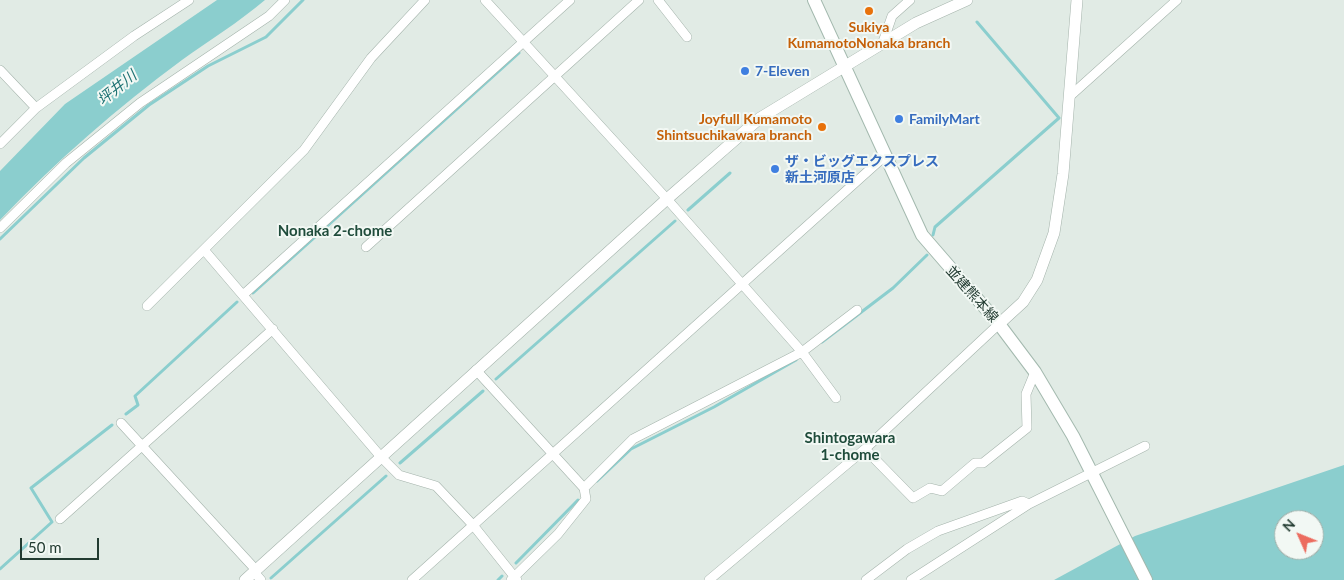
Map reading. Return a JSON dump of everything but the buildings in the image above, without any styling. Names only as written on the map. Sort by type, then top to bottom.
[{"type":"main road","name":"並建熊本線","points":[[814,0],[846,66],[922,235],[960,282],[999,324],[1035,372],[1091,472],[1146,580]]},
{"type":"street","points":[[0,144],[36,108],[134,36],[189,0]]},
{"type":"street","points":[[0,228],[66,163],[140,103],[269,16],[285,0]]},
{"type":"street","points":[[147,306],[205,251],[304,150],[371,58],[425,0]]},
{"type":"street","points":[[485,0],[667,199],[802,352],[836,398]]},
{"type":"street","points":[[243,295],[570,0]]},
{"type":"street","points":[[366,247],[639,0]]},
{"type":"street","points":[[658,0],[687,37]]},
{"type":"street","points":[[882,46],[892,16],[910,0]]},
{"type":"street","points":[[245,580],[257,574],[476,370],[760,118],[882,46],[916,23],[966,0]]},
{"type":"street","points":[[709,580],[865,449],[1023,302],[1037,280],[1048,256],[1054,234],[1063,174],[1077,0]]},
{"type":"street","points":[[1069,97],[1177,0]]},
{"type":"street","points":[[0,70],[36,108]]},
{"type":"street","points":[[412,580],[886,155]]},
{"type":"street","points":[[205,251],[382,457],[399,475],[436,486],[473,525],[514,579],[558,534],[586,499],[584,488],[476,370]]},
{"type":"street","points":[[584,488],[633,439],[802,352],[856,310]]},
{"type":"street","points":[[60,519],[272,329]]},
{"type":"street","points":[[865,449],[913,498],[930,488],[942,491],[975,463],[983,463],[1027,428],[1026,394],[1035,372]]},
{"type":"street","points":[[121,422],[257,574]]},
{"type":"street","points":[[911,580],[1029,504],[1145,446]]},
{"type":"street","points":[[866,580],[907,550],[938,531],[1022,501],[1029,504]]},
{"type":"water","name":"坪井川","points":[[217,0],[265,0],[158,78],[111,116],[65,156],[0,220],[0,171],[65,104]]},
{"type":"water","points":[[1344,465],[1344,580],[1054,580],[1135,536]]},
{"type":"waterway","points":[[0,239],[84,158],[149,105],[208,66],[266,37],[303,0]]},
{"type":"waterway","points":[[933,235],[935,227],[1059,118],[977,22]]},
{"type":"waterway","points":[[253,293],[519,53]]},
{"type":"waterway","points":[[688,210],[730,173]]},
{"type":"waterway","points":[[496,379],[675,221]]},
{"type":"waterway","points":[[822,342],[893,288],[927,255]]},
{"type":"waterway","points":[[126,414],[138,405],[135,396],[237,302]]},
{"type":"waterway","points":[[597,481],[631,449],[714,407],[796,360]]},
{"type":"waterway","points":[[400,463],[483,391]]},
{"type":"waterway","points":[[0,569],[52,522],[31,488],[112,425]]},
{"type":"waterway","points":[[271,578],[386,476]]},
{"type":"waterway","points":[[516,563],[578,500]]},
{"type":"waterway","points":[[498,580],[502,576]]},
{"type":"place","name":"Sukiya KumamotoNonaka branch","points":[[869,11]]},
{"type":"place","name":"7-Eleven","points":[[745,71]]},
{"type":"place","name":"FamilyMart","points":[[899,119]]},
{"type":"place","name":"Joyfull Kumamoto Shintsuchikawara branch","points":[[822,127]]},
{"type":"place","name":"ザ・ビッグエクスプレス 新土河原店","points":[[775,169]]},
{"type":"district","name":"Nonaka 2-chome","points":[[335,231]]},
{"type":"district","name":"Shintogawara 1-chome","points":[[850,446]]}]
